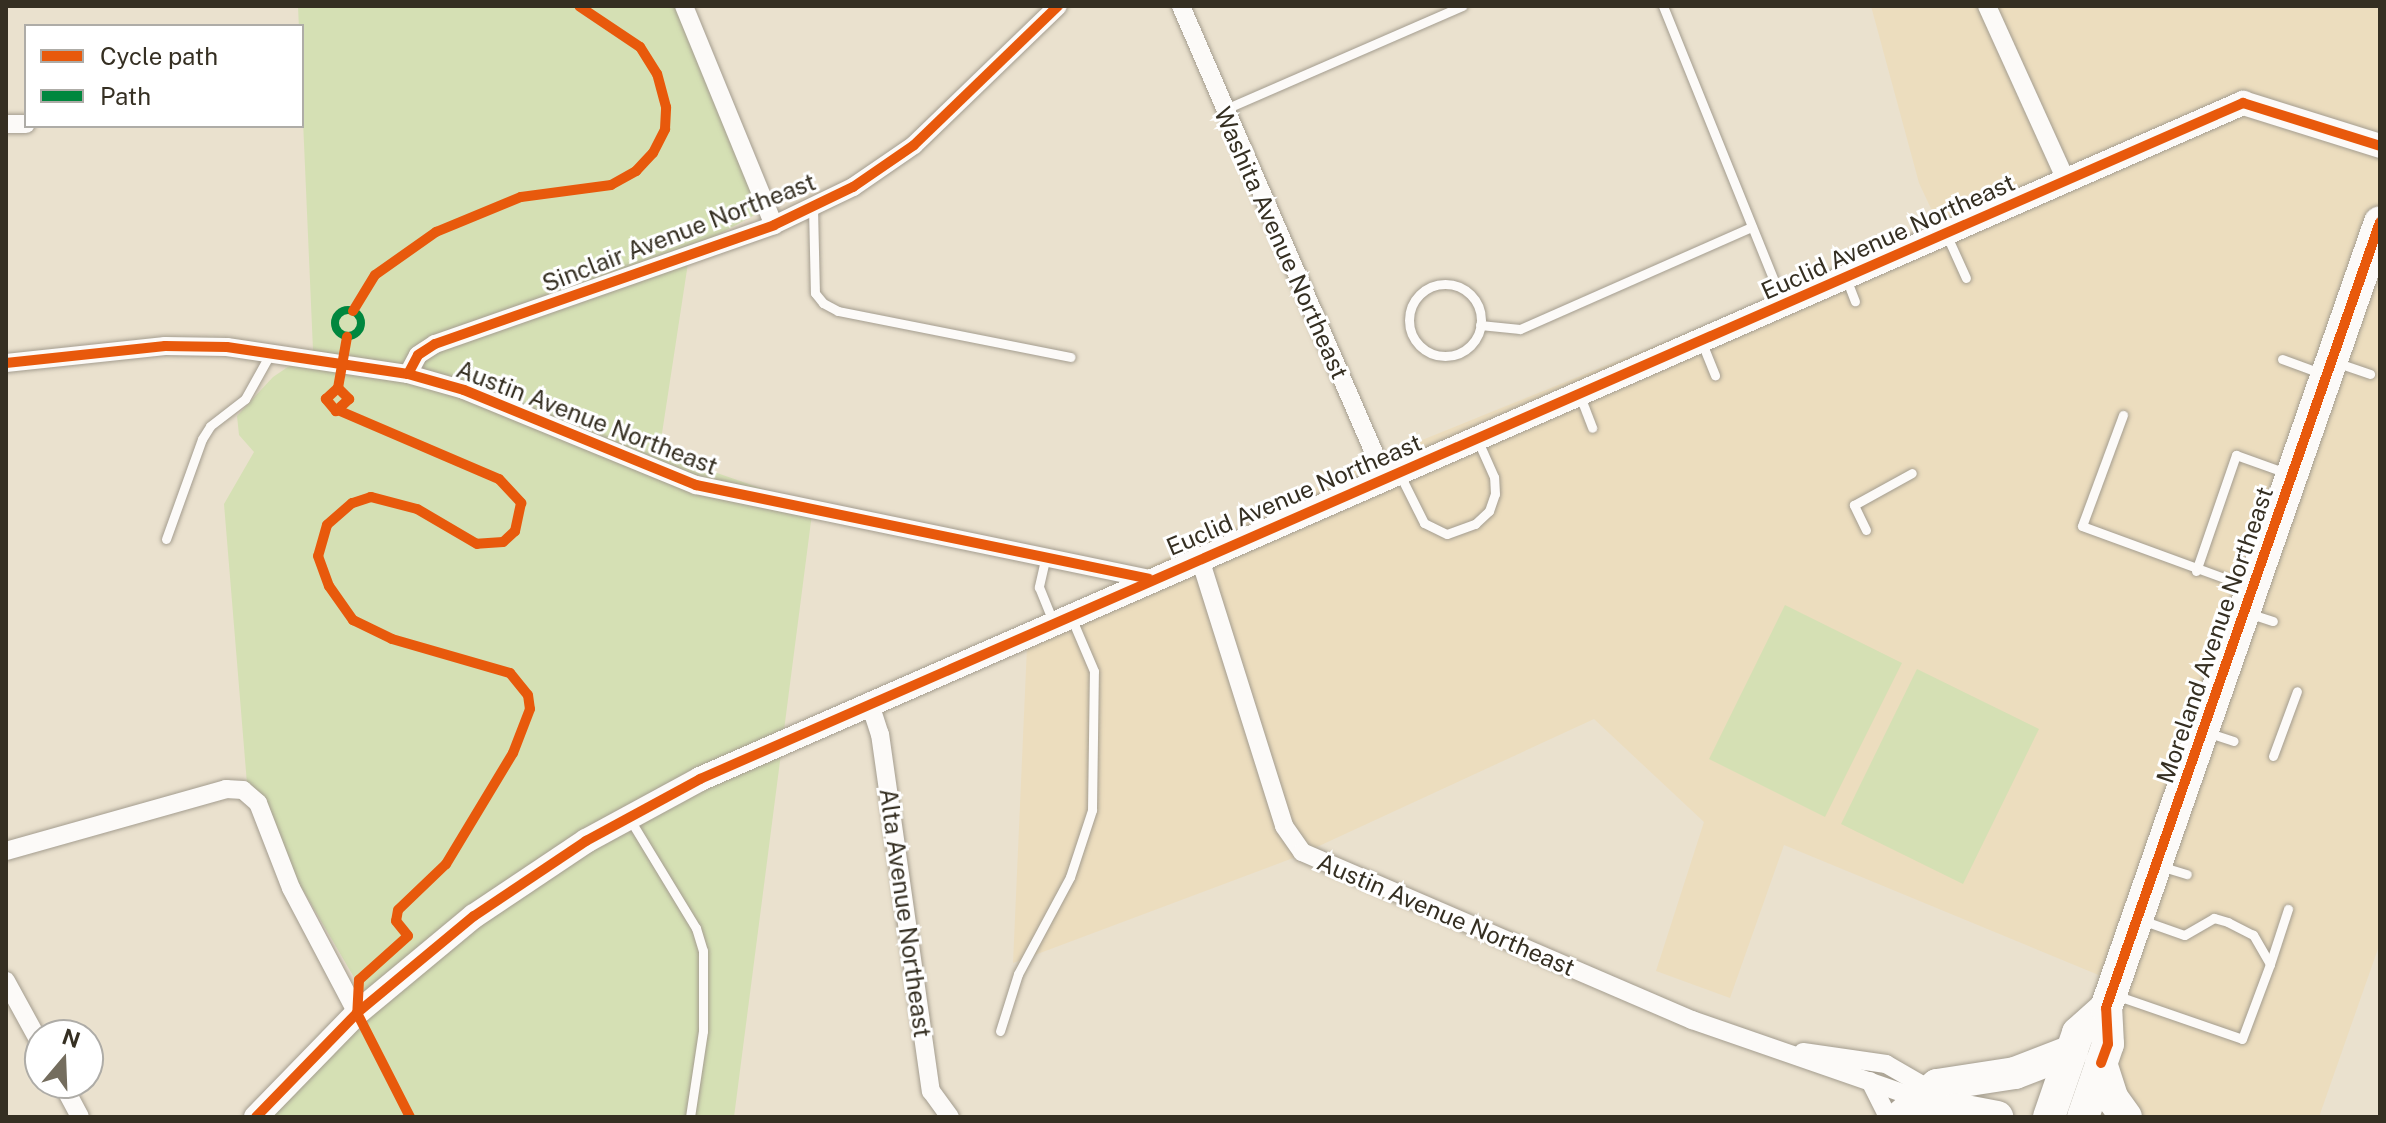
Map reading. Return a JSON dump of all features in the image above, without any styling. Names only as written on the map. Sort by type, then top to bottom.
[{"type":"highway","name":"Moreland Avenue Northeast","points":[[2049,1117],[2086,1057],[2108,1044],[2108,1000],[2202,731],[2256,607],[2292,475],[2380,222]]},
{"type":"highway","name":"Moreland Avenue Northeast","points":[[2083,1117],[2086,1057]]},
{"type":"highway","points":[[1931,1107],[1955,1079],[2015,1073],[2086,1057],[2126,1117]]},
{"type":"highway","points":[[1931,1107],[1997,1117]]},
{"type":"street","points":[[684,6],[774,225]]},
{"type":"street","name":"Sinclair Avenue Northeast","points":[[408,374],[418,355],[435,344],[774,225],[853,187],[914,145],[1058,6]]},
{"type":"street","name":"Washita Avenue Northeast","points":[[1181,6],[1223,110],[1392,475]]},
{"type":"street","points":[[1987,6],[2066,180]]},
{"type":"street","name":"Euclid Avenue Northeast","points":[[256,1117],[357,1013],[474,916],[629,818],[700,779],[1148,579],[2243,103],[2380,146]]},
{"type":"street","name":"Austin Avenue Northeast","points":[[6,363],[165,346],[271,351],[408,374],[464,390],[696,485],[1148,579]]},
{"type":"street","name":"Austin Avenue Northeast","points":[[1200,559],[1284,826],[1302,852],[1692,1020],[1792,1052],[1931,1107]]},
{"type":"street","name":"Alta Avenue Northeast","points":[[870,704],[880,734],[931,1091],[950,1117]]},
{"type":"street","points":[[6,851],[226,789],[243,790],[258,803],[291,888],[357,1013]]},
{"type":"street","points":[[6,981],[27,1019]]},
{"type":"street","name":"Austin Avenue Northeast","points":[[1792,1052],[1876,1062],[1910,1074],[1931,1107]]},
{"type":"street","points":[[1870,1081],[1888,1117]]},
{"type":"street","points":[[70,1099],[80,1117]]},
{"type":"lane","points":[[1223,110],[1462,6]]},
{"type":"lane","points":[[1663,6],[1784,304]]},
{"type":"lane","points":[[813,207],[815,293],[823,303],[838,311],[1071,357]]},
{"type":"lane","points":[[1480,325],[1520,329],[1751,227]]},
{"type":"lane","points":[[1945,233],[1966,278]]},
{"type":"lane","points":[[1845,277],[1855,301]]},
{"type":"lane","points":[[1447,284],[1475,300],[1480,325],[1469,347],[1436,355],[1413,338],[1409,314],[1427,289],[1447,284]]},
{"type":"lane","points":[[1701,340],[1715,375]]},
{"type":"lane","points":[[166,539],[202,439],[210,426],[245,399],[271,351]]},
{"type":"lane","points":[[2282,359],[2370,374]]},
{"type":"lane","points":[[1579,393],[1592,428]]},
{"type":"lane","points":[[2123,415],[2082,526],[2196,571],[2256,607]]},
{"type":"lane","points":[[1392,475],[1424,523],[1447,534],[1475,524],[1489,511],[1495,494],[1494,477],[1477,438]]},
{"type":"lane","points":[[2196,571],[2236,455],[2292,475]]},
{"type":"lane","points":[[1866,530],[1854,505],[1912,473]]},
{"type":"lane","points":[[1000,1031],[1018,974],[1070,877],[1092,810],[1094,671],[1039,587],[1045,560]]},
{"type":"lane","points":[[2273,756],[2297,691]]},
{"type":"lane","points":[[2202,731],[2234,741]]},
{"type":"lane","points":[[629,818],[696,928],[703,951],[703,1031],[690,1117]]},
{"type":"lane","points":[[2156,865],[2187,874]]},
{"type":"lane","points":[[2108,1000],[2242,1039],[2288,909]]},
{"type":"lane","points":[[2137,918],[2184,935],[2214,918],[2228,922],[2253,935],[2270,964]]},
{"type":"shaded area","points":[[1871,6],[2380,6],[2380,943],[2319,1117],[2063,1117],[2101,976],[1784,845],[1730,998],[1656,971],[1704,822],[1594,719],[1293,858],[1013,963],[1028,624],[1380,457],[1941,230],[1919,183]]},
{"type":"green space","points":[[298,6],[684,6],[762,211],[690,250],[659,453],[813,506],[734,1117],[249,1117],[362,991],[248,796],[224,504],[254,452],[239,435],[237,416],[273,377],[313,350],[303,128],[304,24],[299,24]]},
{"type":"green space","points":[[1785,605],[1902,663],[1825,817],[1709,759]]},
{"type":"green space","points":[[1917,669],[2039,729],[1963,884],[1841,824]]},
{"type":"marked path","points":[[348,310],[357,314],[361,323],[357,332],[348,336],[339,332],[335,323],[339,314],[348,310]]},
{"type":"cycle path","points":[[353,311],[375,275],[436,232],[521,197],[611,185],[636,171],[653,153],[665,129],[666,107],[657,74],[640,47],[579,6]]},
{"type":"cycle path","points":[[408,374],[418,355],[435,344],[774,225],[853,187],[914,145],[1058,6]]},
{"type":"cycle path","points":[[256,1117],[357,1013],[474,916],[586,841],[700,779],[2243,103],[2380,146]]},
{"type":"cycle path","points":[[2101,1063],[2108,1044],[2106,1008],[2380,222]]},
{"type":"cycle path","points":[[338,388],[349,399],[336,411],[326,399],[338,388],[347,337]]},
{"type":"cycle path","points":[[6,363],[165,346],[227,347],[408,374],[464,390],[696,485],[1148,579]]},
{"type":"cycle path","points":[[340,411],[499,479],[521,503],[515,531],[503,542],[477,544],[417,509],[371,497],[352,503],[327,525],[318,556],[329,586],[353,620],[392,639],[510,673],[528,695],[530,709],[513,753],[446,864],[398,910],[396,921],[408,936],[359,980],[357,1013],[410,1117]]}]
